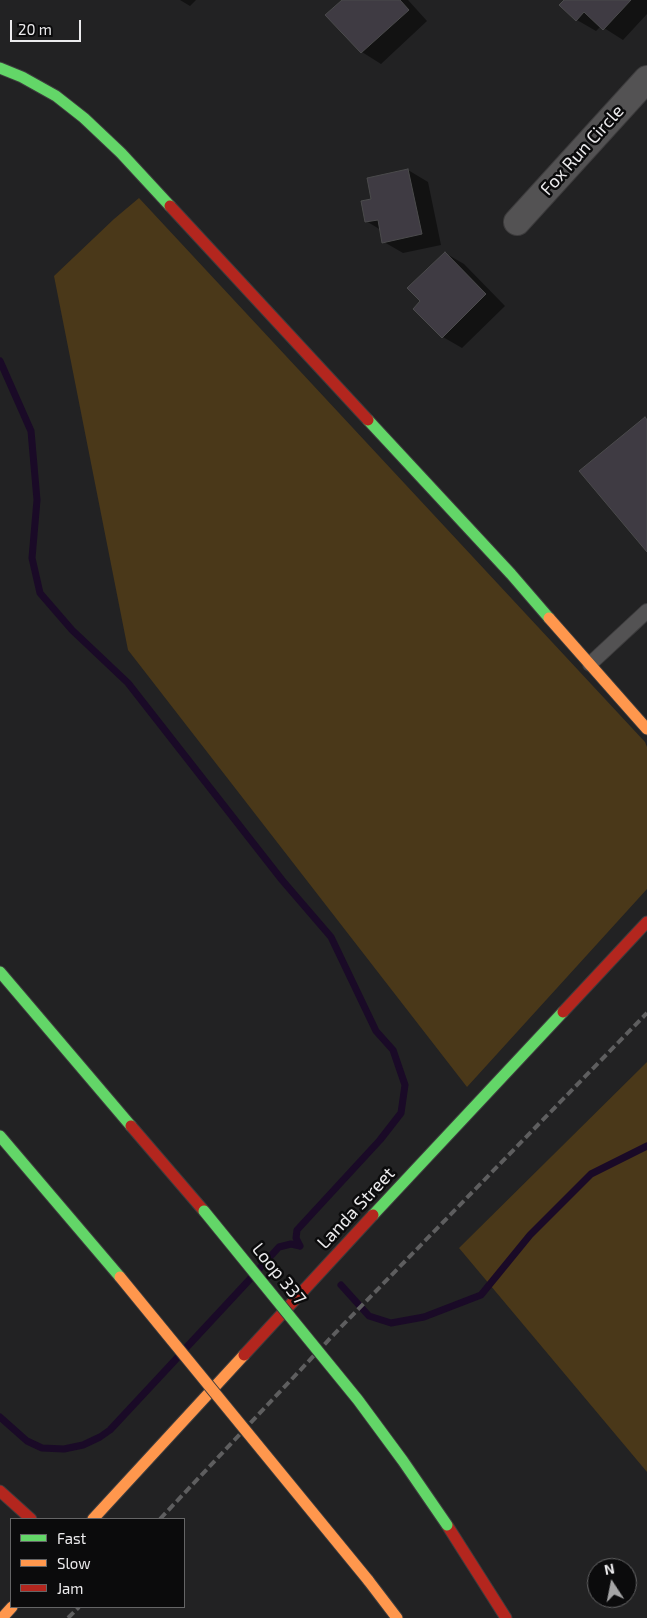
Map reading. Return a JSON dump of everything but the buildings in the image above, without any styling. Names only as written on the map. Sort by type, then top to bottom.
[{"type":"main road","points":[[0,68],[22,77],[56,96],[84,118],[121,153],[505,566],[647,729]]},
{"type":"main road","name":"Landa Street","points":[[94,1518],[647,922]]},
{"type":"main road","name":"Loop 337","points":[[0,972],[204,1211],[358,1400],[447,1525],[506,1618]]},
{"type":"main road","points":[[0,1136],[120,1277],[397,1618]]},
{"type":"main road","points":[[0,1491],[30,1518]]},
{"type":"main road","points":[[2,1618],[11,1608]]},
{"type":"street","name":"Fox Run Circle","points":[[517,222],[647,79]]},
{"type":"lane","points":[[590,664],[647,611]]},
{"type":"shaded area","points":[[139,198],[645,742],[647,747],[647,889],[467,1087],[128,650],[54,276]]},
{"type":"shaded area","points":[[647,1062],[647,1472],[459,1248]]},
{"type":"waterway","points":[[0,361],[31,431],[37,500],[32,558],[40,593],[72,630],[128,683],[282,880],[331,937],[376,1031],[393,1050],[405,1085],[401,1113],[380,1140],[297,1230],[296,1238],[300,1246]]},
{"type":"waterway","points":[[341,1285],[369,1316],[391,1323],[424,1317],[481,1295],[530,1235],[591,1174],[647,1146]]},
{"type":"waterway","points":[[258,1270],[279,1247],[291,1244],[300,1246]]},
{"type":"waterway","points":[[185,1349],[251,1278]]},
{"type":"waterway","points":[[0,1417],[27,1441],[42,1448],[64,1449],[83,1445],[110,1430],[178,1357]]},
{"type":"railway","points":[[161,1518],[339,1329],[647,1013]]},
{"type":"railway","points":[[68,1618],[78,1608]]},
{"type":"traffic: fast","points":[[0,68],[22,77],[56,96],[84,118],[121,153],[170,206]]},
{"type":"traffic: fast","points":[[368,420],[511,574],[549,618]]},
{"type":"traffic: fast","points":[[0,972],[131,1126]]},
{"type":"traffic: fast","points":[[373,1215],[563,1012]]},
{"type":"traffic: fast","points":[[0,1136],[120,1277]]},
{"type":"traffic: fast","points":[[204,1211],[358,1400],[447,1525]]},
{"type":"traffic: slow","points":[[549,618],[647,729]]},
{"type":"traffic: slow","points":[[120,1277],[368,1580]]},
{"type":"traffic: slow","points":[[94,1518],[244,1355]]},
{"type":"traffic: slow","points":[[368,1580],[397,1618]]},
{"type":"traffic: slow","points":[[2,1618],[11,1608]]},
{"type":"traffic: jam","points":[[170,206],[368,420]]},
{"type":"traffic: jam","points":[[563,1012],[647,922]]},
{"type":"traffic: jam","points":[[131,1126],[204,1211]]},
{"type":"traffic: jam","points":[[244,1355],[373,1215]]},
{"type":"traffic: jam","points":[[0,1491],[30,1518]]},
{"type":"traffic: jam","points":[[447,1525],[506,1618]]}]
